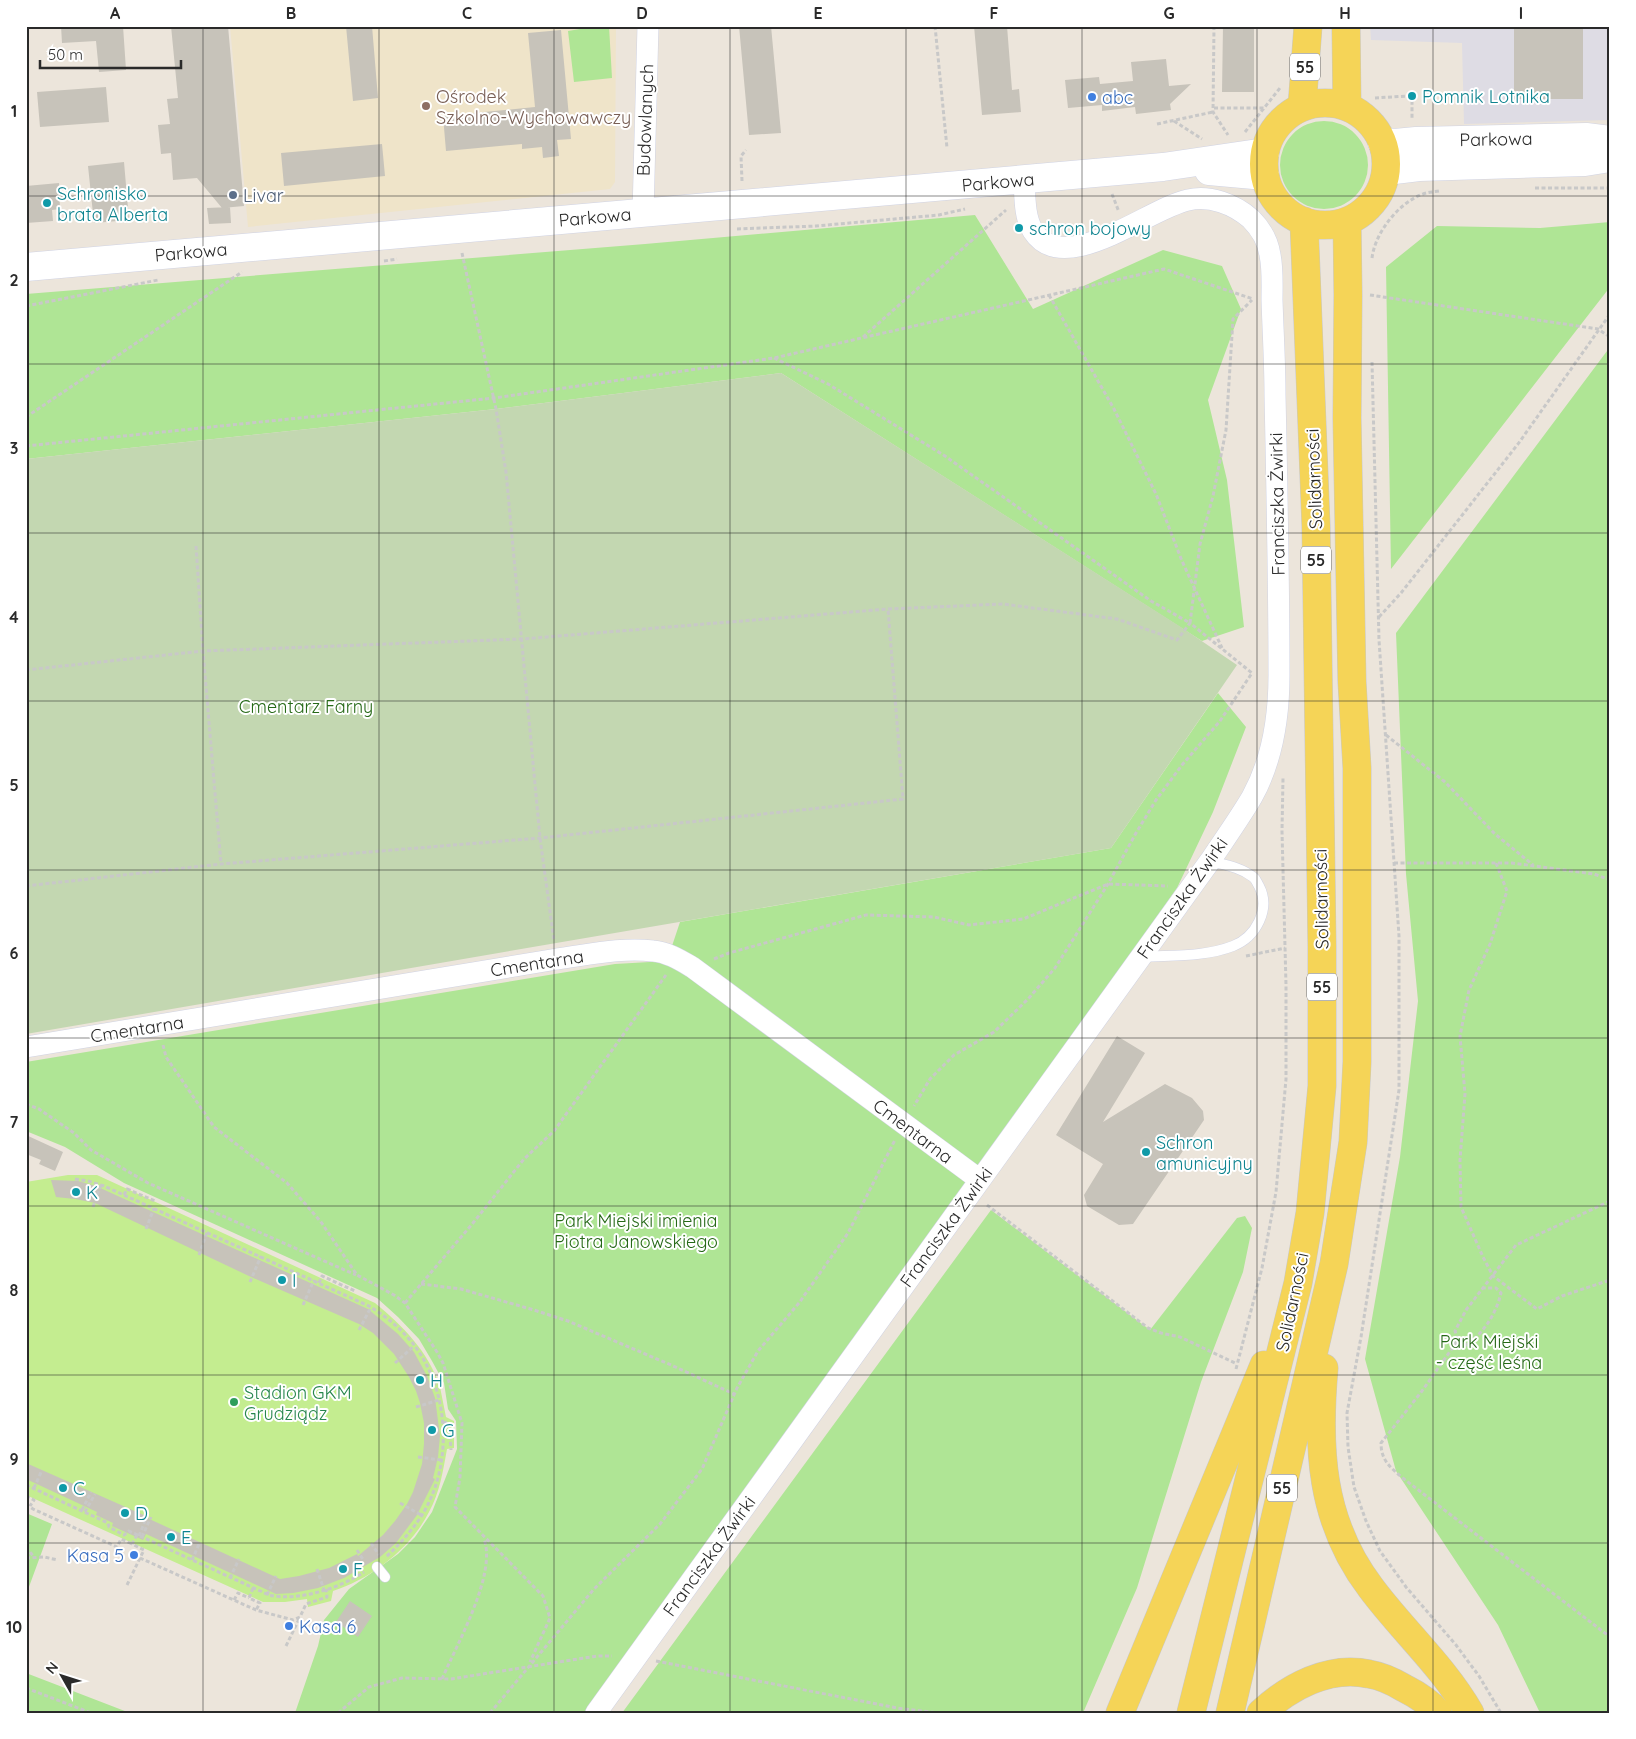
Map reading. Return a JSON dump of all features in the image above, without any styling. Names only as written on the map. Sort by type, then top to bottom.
[{"type":"main road","name":"55","points":[[1302,107],[1308,26]]},
{"type":"main road","name":"55","points":[[1346,26],[1347,107]]},
{"type":"main road","name":"55","points":[[1317,103],[1332,103],[1347,107],[1368,120],[1382,142],[1386,156],[1386,171],[1379,192],[1366,209],[1347,221],[1333,224],[1318,224],[1304,221],[1286,211],[1273,195],[1265,164],[1270,138],[1278,125],[1289,114],[1302,107],[1317,103]]},
{"type":"main road","name":"Solidarności","points":[[1192,1713],[1298,1283],[1310,1213],[1322,1086],[1316,526],[1304,221]]},
{"type":"main road","name":"Solidarności","points":[[1230,1713],[1334,1264],[1353,1142],[1357,1062],[1357,768],[1352,682],[1347,428],[1347,221]]},
{"type":"main road","points":[[1334,1264],[1321,1400],[1321,1448],[1333,1518],[1347,1549],[1371,1587],[1436,1663],[1461,1697],[1470,1713]]},
{"type":"main road","points":[[1120,1713],[1298,1283]]},
{"type":"main road","points":[[1261,1713],[1290,1690],[1314,1679],[1342,1673],[1368,1673],[1396,1683],[1416,1694],[1438,1713]]},
{"type":"street","name":"Budowlanych","points":[[643,213],[648,26]]},
{"type":"street","name":"Parkowa","points":[[1382,142],[1586,138],[1610,140]]},
{"type":"street","name":"Parkowa","points":[[1386,171],[1419,167],[1585,162],[1610,158]]},
{"type":"street","name":"Parkowa","points":[[26,267],[1163,167],[1265,164]]},
{"type":"street","name":"Franciszka Żwirki","points":[[596,1713],[1210,861],[1252,797],[1265,767],[1276,727],[1279,666],[1274,356],[1270,255],[1265,236],[1251,219],[1232,206],[1210,199],[1188,200],[1165,208],[1105,238],[1084,246],[1064,249],[1045,243],[1033,231],[1026,206],[1024,179]]},
{"type":"street","name":"Cmentarna","points":[[26,1047],[557,959],[614,951],[654,950],[684,962],[903,1123],[975,1186]]},
{"type":"lane","points":[[1140,957],[1210,953],[1235,946],[1250,936],[1259,924],[1263,909],[1263,894],[1255,878],[1239,868],[1210,861]]},
{"type":"lane","points":[[375,1563],[384,1577]]},
{"type":"path","points":[[935,26],[947,148]]},
{"type":"path","points":[[1214,26],[1214,110],[1230,138]]},
{"type":"path","points":[[1241,138],[1282,83]]},
{"type":"path","points":[[1375,98],[1407,96],[1412,101],[1412,125]]},
{"type":"path","points":[[1157,124],[1214,110],[1264,108]]},
{"type":"path","points":[[1173,120],[1205,141]]},
{"type":"path","points":[[742,182],[741,156],[746,150]]},
{"type":"path","points":[[1532,188],[1610,188]]},
{"type":"path","points":[[1372,263],[1372,255],[1380,234],[1394,216],[1407,203],[1422,194],[1445,190]]},
{"type":"path","points":[[862,338],[1010,206],[1026,206]]},
{"type":"path","points":[[730,230],[816,226],[939,215],[974,207]]},
{"type":"path","points":[[453,254],[471,252]]},
{"type":"path","points":[[462,253],[494,398],[506,472],[540,838],[557,959]]},
{"type":"path","points":[[383,261],[400,259]]},
{"type":"path","points":[[26,446],[494,398],[774,358],[1164,269],[1254,299],[1233,319],[1226,430],[1213,496],[1200,544],[1190,624],[1177,640],[1117,619],[1002,604],[888,608],[522,639],[203,651],[26,670]]},
{"type":"path","points":[[26,417],[242,272],[232,273]]},
{"type":"path","points":[[26,306],[164,279]]},
{"type":"path","points":[[1370,287],[1370,303]]},
{"type":"path","points":[[1049,295],[1122,426],[1156,494],[1182,561],[1222,649]]},
{"type":"path","points":[[1369,295],[1598,329],[1610,337]]},
{"type":"path","points":[[1379,618],[1401,593],[1518,444],[1610,314]]},
{"type":"path","points":[[490,1712],[594,1589],[660,1524],[702,1469],[734,1394],[758,1351],[799,1304],[848,1232],[903,1123],[930,1079],[954,1055],[994,1032],[1028,999],[1055,968],[1108,884],[1156,800],[1182,765],[1220,721],[1252,673],[1190,624],[1151,601],[945,456],[828,384],[774,358]]},
{"type":"path","points":[[1372,359],[1379,618],[1398,936],[1399,1090],[1361,1337],[1347,1413],[1348,1447],[1354,1487],[1366,1521],[1380,1550],[1406,1588],[1456,1645],[1479,1676],[1501,1713]]},
{"type":"path","points":[[196,546],[221,864]]},
{"type":"path","points":[[26,886],[221,864],[540,838],[903,799],[888,608]]},
{"type":"path","points":[[1386,734],[1445,782],[1494,834],[1534,866]]},
{"type":"path","points":[[1234,1373],[1262,1268],[1276,1192],[1286,1079],[1282,830],[1283,772]]},
{"type":"path","points":[[1394,863],[1496,863],[1594,874],[1610,880]]},
{"type":"path","points":[[1496,863],[1507,891],[1490,944],[1469,990],[1460,1036],[1465,1094],[1460,1160],[1461,1207],[1493,1276],[1537,1308],[1562,1296],[1610,1280]]},
{"type":"path","points":[[405,1303],[524,1159],[554,1131],[654,993],[684,962],[729,953],[866,915],[934,917],[969,926],[1023,919],[1108,884],[1191,887]]},
{"type":"path","points":[[1228,948],[1235,959],[1285,948]]},
{"type":"path","points":[[160,1026],[166,1057],[214,1127],[287,1183],[321,1222],[357,1275]]},
{"type":"path","points":[[26,1104],[39,1109],[74,1134],[91,1150],[148,1183],[357,1275],[405,1303],[437,1352],[462,1423],[460,1477],[455,1507],[543,1596],[550,1618],[528,1667]]},
{"type":"path","points":[[27,1486],[108,1523],[109,1527],[124,1535],[129,1531],[267,1595],[277,1597],[298,1596],[325,1590],[358,1576],[401,1543],[411,1532],[430,1500],[440,1470],[444,1432],[439,1400],[428,1369],[414,1346],[398,1328],[371,1307],[319,1282],[102,1185],[88,1180],[75,1179]]},
{"type":"path","points":[[93,1207],[102,1185]]},
{"type":"path","points":[[975,1186],[1148,1328],[1180,1337],[1237,1364]]},
{"type":"path","points":[[124,1195],[127,1189],[155,1201]]},
{"type":"path","points":[[1484,1288],[1496,1288],[1501,1293],[1498,1306],[1480,1335],[1467,1345],[1458,1340],[1455,1331],[1466,1310],[1516,1245],[1610,1201]]},
{"type":"path","points":[[146,1229],[154,1208]]},
{"type":"path","points":[[199,1255],[207,1232]]},
{"type":"path","points":[[250,1282],[261,1256]]},
{"type":"path","points":[[319,1282],[322,1276],[355,1291]]},
{"type":"path","points":[[304,1305],[314,1280]]},
{"type":"path","points":[[420,1284],[461,1289],[568,1321],[734,1394]]},
{"type":"path","points":[[359,1330],[371,1307]]},
{"type":"path","points":[[1458,1340],[1422,1391],[1381,1443],[1381,1452],[1386,1464],[1610,1637]]},
{"type":"path","points":[[395,1363],[414,1346]]},
{"type":"path","points":[[416,1407],[439,1400]]},
{"type":"path","points":[[442,1423],[449,1422],[451,1450]]},
{"type":"path","points":[[418,1457],[441,1460]]},
{"type":"path","points":[[34,1488],[42,1470]]},
{"type":"path","points":[[84,1511],[92,1493]]},
{"type":"path","points":[[26,1496],[34,1500],[28,1505],[33,1509],[117,1547],[121,1540],[144,1550],[127,1585]]},
{"type":"path","points":[[400,1503],[421,1515]]},
{"type":"path","points":[[132,1544],[139,1536],[149,1517]]},
{"type":"path","points":[[442,1679],[480,1593],[486,1570],[487,1547],[483,1536]]},
{"type":"path","points":[[192,1560],[200,1542]]},
{"type":"path","points":[[372,1543],[375,1563]]},
{"type":"path","points":[[26,1547],[35,1557]]},
{"type":"path","points":[[357,1550],[375,1563]]},
{"type":"path","points":[[26,1558],[44,1557],[58,1560]]},
{"type":"path","points":[[140,1558],[256,1610],[293,1620],[300,1617]]},
{"type":"path","points":[[230,1578],[239,1559]]},
{"type":"path","points":[[286,1646],[306,1604],[327,1597],[317,1569]]},
{"type":"path","points":[[267,1595],[276,1576]]},
{"type":"path","points":[[249,1598],[253,1588]]},
{"type":"path","points":[[234,1600],[238,1592],[260,1603],[256,1610]]},
{"type":"path","points":[[338,1713],[369,1688],[402,1678],[451,1679],[597,1656],[636,1658],[897,1708],[938,1713]]},
{"type":"path","points":[[26,1688],[92,1713]]},
{"type":"path","points":[[897,1708],[898,1713]]},
{"type":"shaded area","name":"Ośrodek Szkolno-Wychowawczy","points":[[230,26],[616,26],[615,182],[610,189],[248,227]]},
{"type":"shaded area","points":[[1370,26],[1610,26],[1610,120],[1464,124],[1462,43],[1371,40]]},
{"type":"green space","points":[[609,26],[612,78],[574,82],[568,31]]},
{"type":"green space","points":[[1324,121],[1341,124],[1355,134],[1365,148],[1368,165],[1365,182],[1355,196],[1341,206],[1324,209],[1307,206],[1293,196],[1283,182],[1280,165],[1283,148],[1293,134],[1307,124]]},
{"type":"green space","points":[[975,215],[1033,309],[1163,250],[1222,266],[1241,309],[1208,400],[1227,480],[1244,627],[1202,641],[781,373],[496,409],[26,459],[26,294],[645,244]]},
{"type":"green space","points":[[1610,222],[1610,287],[1391,569],[1386,267],[1437,226],[1540,228]]},
{"type":"green space","name":"Park Miejski - część leśna","points":[[1610,347],[1610,1713],[1540,1713],[1498,1625],[1396,1471],[1365,1359],[1400,1157],[1418,1001],[1406,874],[1396,633]]},
{"type":"green space","name":"Cmentarz Farny","points":[[781,373],[1184,629],[1237,665],[1111,848],[26,1034],[26,459],[496,409]]},
{"type":"green space","name":"Park Miejski imienia Piotra Janowskiego","points":[[1218,693],[1246,727],[1213,812],[1177,888],[973,1177],[589,1713],[295,1713],[318,1646],[324,1620],[349,1589],[398,1554],[415,1537],[432,1512],[457,1449],[456,1421],[448,1409],[444,1383],[419,1339],[377,1298],[124,1183],[65,1147],[26,1131],[26,1062],[615,964],[667,961],[680,922],[1111,848]]},
{"type":"green space","name":"Stadion GKM Grudziądz","points":[[68,1175],[97,1175],[375,1303],[414,1340],[435,1374],[440,1387],[446,1417],[454,1421],[454,1448],[447,1449],[438,1489],[429,1512],[412,1538],[401,1550],[362,1579],[333,1591],[331,1601],[308,1607],[307,1599],[263,1602],[26,1495],[26,1182]]},
{"type":"green space","points":[[991,1210],[1150,1330],[1237,1218],[1245,1216],[1252,1228],[1243,1272],[1201,1382],[1137,1588],[1083,1713],[622,1713]]},
{"type":"green space","points":[[26,1513],[52,1524],[26,1595]]},
{"type":"green space","points":[[26,1673],[130,1713],[26,1713]]},
{"type":"building","points":[[61,26],[123,26],[126,70],[99,72],[96,41],[62,43]]},
{"type":"building","points":[[171,26],[228,26],[244,206],[222,208],[197,178],[173,180],[171,153],[161,154],[158,125],[170,124],[167,99],[178,98]]},
{"type":"building","points":[[346,26],[372,26],[378,98],[353,101]]},
{"type":"building","points":[[739,26],[771,26],[781,133],[749,135]]},
{"type":"building","points":[[974,26],[1007,26],[1012,90],[1019,89],[1021,112],[982,115]]},
{"type":"building","points":[[1223,26],[1254,26],[1254,92],[1222,92]]},
{"type":"building","points":[[1514,26],[1583,26],[1583,99],[1514,99]]},
{"type":"building","points":[[561,30],[571,139],[557,140],[559,156],[543,158],[542,147],[522,149],[522,144],[446,151],[443,116],[535,107],[528,33]]},
{"type":"building","points":[[1166,59],[1169,86],[1191,84],[1170,104],[1171,110],[1136,114],[1135,107],[1102,111],[1102,105],[1068,108],[1065,80],[1099,77],[1100,84],[1133,81],[1131,62]]},
{"type":"building","points":[[106,87],[109,122],[40,127],[37,92]]},
{"type":"building","points":[[382,144],[385,176],[284,186],[281,153]]},
{"type":"building","points":[[124,162],[129,220],[94,223],[88,166]]},
{"type":"building","name":"Schronisko brata Alberta","points":[[59,183],[60,209],[52,210],[53,221],[26,223],[26,186]]},
{"type":"building","points":[[230,207],[231,223],[209,224],[207,208]]},
{"type":"building","name":"Schron amunicyjny","points":[[1117,1036],[1145,1053],[1103,1122],[1165,1084],[1192,1098],[1203,1111],[1204,1120],[1133,1224],[1119,1225],[1087,1206],[1084,1195],[1103,1164],[1056,1135]]},
{"type":"building","points":[[26,1135],[63,1152],[55,1171],[39,1164],[41,1160],[26,1154]]},
{"type":"building","points":[[51,1180],[78,1181],[96,1186],[368,1309],[398,1334],[414,1352],[427,1376],[435,1398],[440,1436],[433,1478],[435,1479],[417,1515],[396,1543],[380,1557],[344,1578],[318,1588],[276,1594],[146,1534],[143,1540],[112,1526],[113,1523],[96,1515],[97,1512],[26,1479],[26,1463],[146,1516],[280,1579],[329,1568],[357,1554],[358,1556],[383,1535],[407,1504],[413,1492],[422,1464],[424,1444],[424,1423],[416,1391],[394,1354],[373,1333],[359,1324],[251,1277],[95,1203],[56,1197]]},
{"type":"building","points":[[350,1601],[372,1616],[358,1637],[336,1622]]},
{"type":"place","name":"Pomnik Lotnika","points":[[1412,96]]},
{"type":"place","name":"abc","points":[[1092,97]]},
{"type":"place","name":"Ośrodek Szkolno-Wychowawczy","points":[[426,106]]},
{"type":"place","name":"Livar","points":[[233,195]]},
{"type":"place","name":"Schronisko brata Alberta","points":[[47,203]]},
{"type":"place","name":"schron bojowy","points":[[1019,228]]},
{"type":"place","name":"Schron amunicyjny","points":[[1146,1152]]},
{"type":"place","name":"K","points":[[76,1192]]},
{"type":"place","name":"I","points":[[282,1280]]},
{"type":"place","name":"H","points":[[420,1380]]},
{"type":"place","name":"Stadion GKM Grudziądz","points":[[234,1402]]},
{"type":"place","name":"G","points":[[432,1430]]},
{"type":"place","name":"C","points":[[63,1488]]},
{"type":"place","name":"D","points":[[125,1513]]},
{"type":"place","name":"E","points":[[171,1537]]},
{"type":"place","name":"Kasa 5","points":[[134,1555]]},
{"type":"place","name":"F","points":[[343,1569]]},
{"type":"place","name":"Kasa 6","points":[[289,1626]]}]
